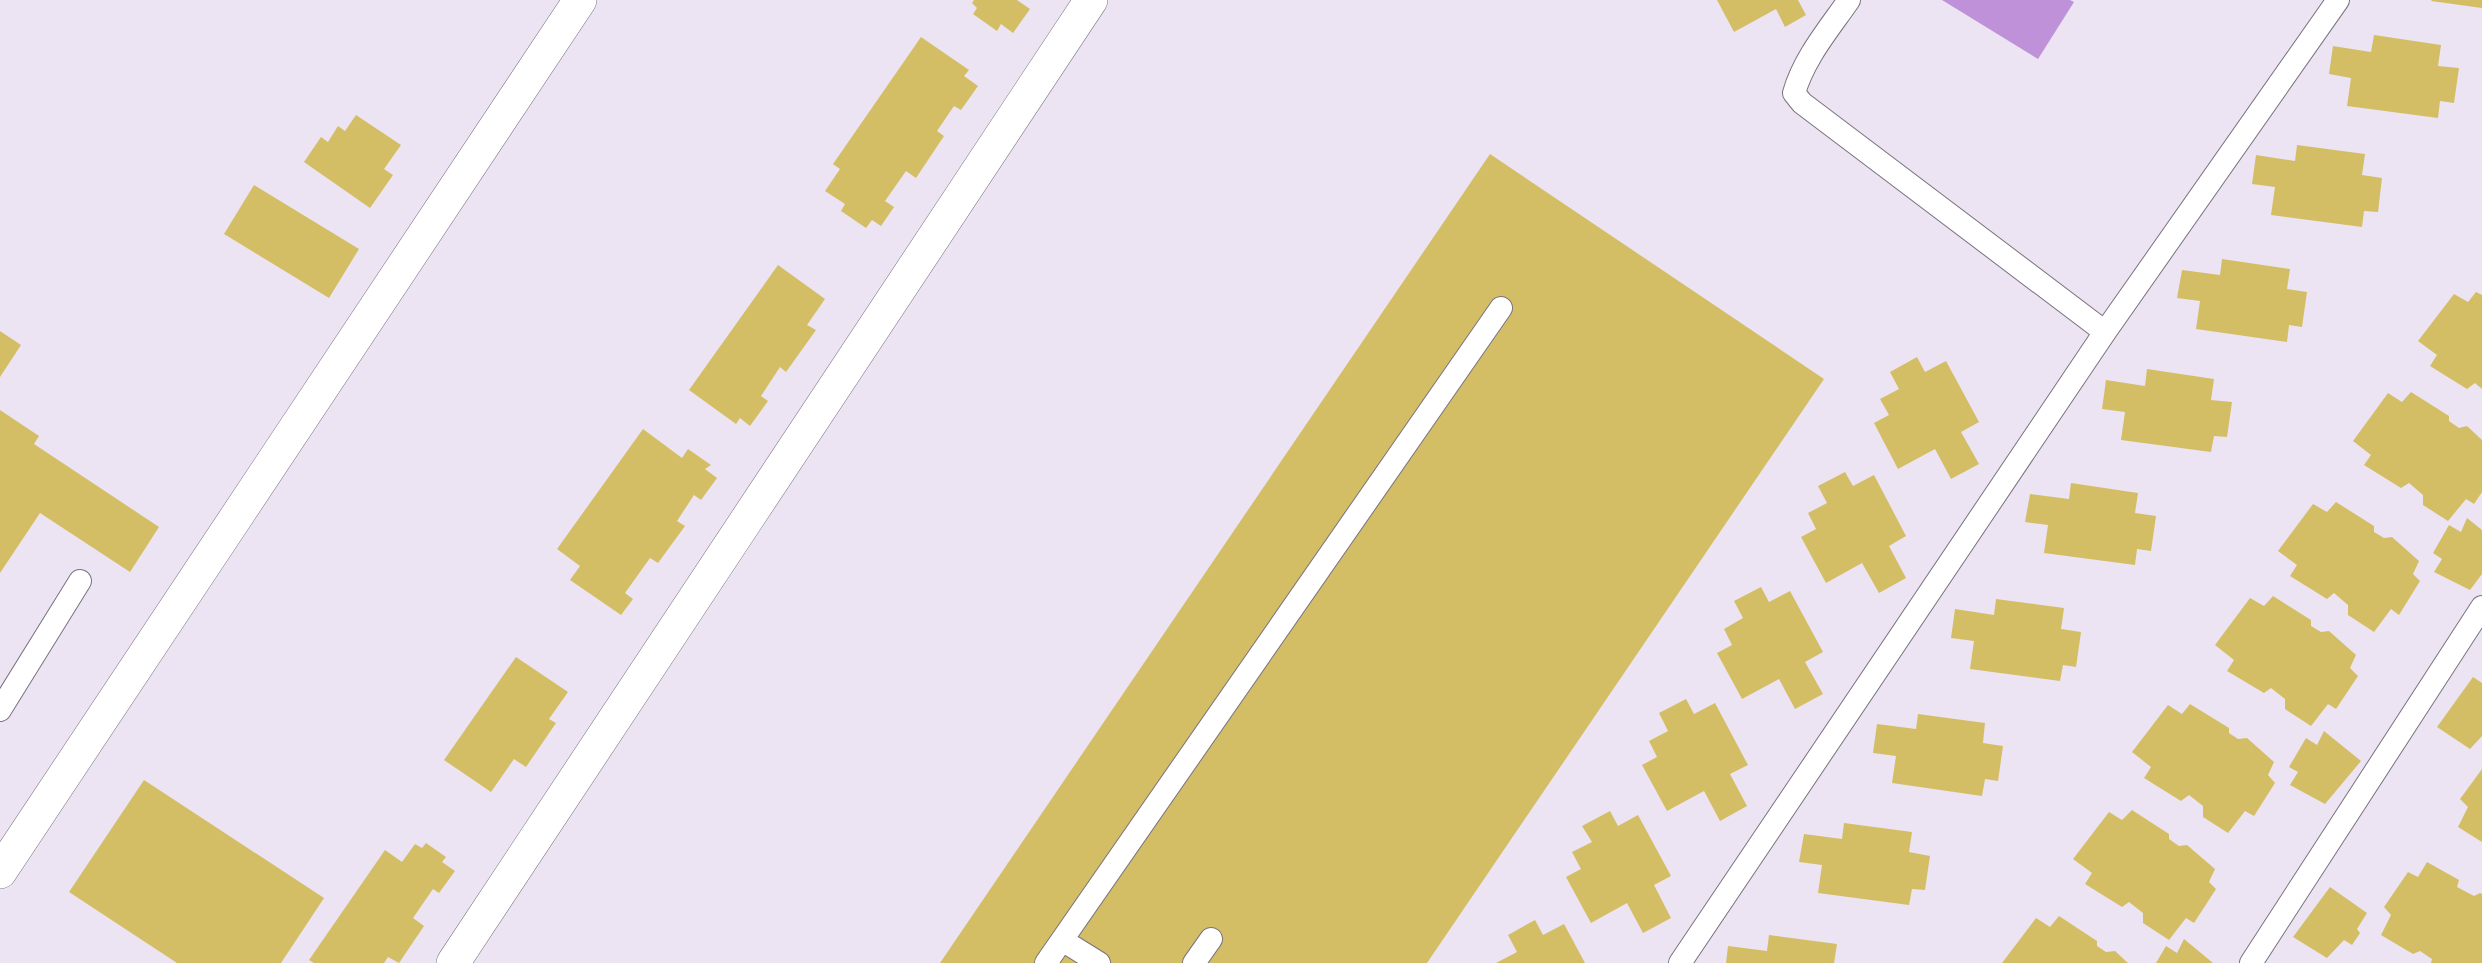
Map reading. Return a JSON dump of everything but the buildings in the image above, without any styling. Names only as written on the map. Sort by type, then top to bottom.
[{"type":"street","points":[[0,872],[580,0]]},
{"type":"street","points":[[453,963],[1091,0]]},
{"type":"lane","points":[[1850,0],[1805,65],[1794,93],[1802,103],[2105,332]]},
{"type":"lane","points":[[1680,963],[2105,332],[2338,0]]},
{"type":"lane","points":[[1046,963],[1501,308]]},
{"type":"lane","points":[[0,710],[80,581]]},
{"type":"lane","points":[[2251,963],[2482,607]]},
{"type":"lane","points":[[1194,963],[1211,939]]},
{"type":"lane","points":[[1062,940],[1100,963]]},
{"type":"shaded area","points":[[1942,0],[2070,0],[2074,2],[2038,59]]}]
